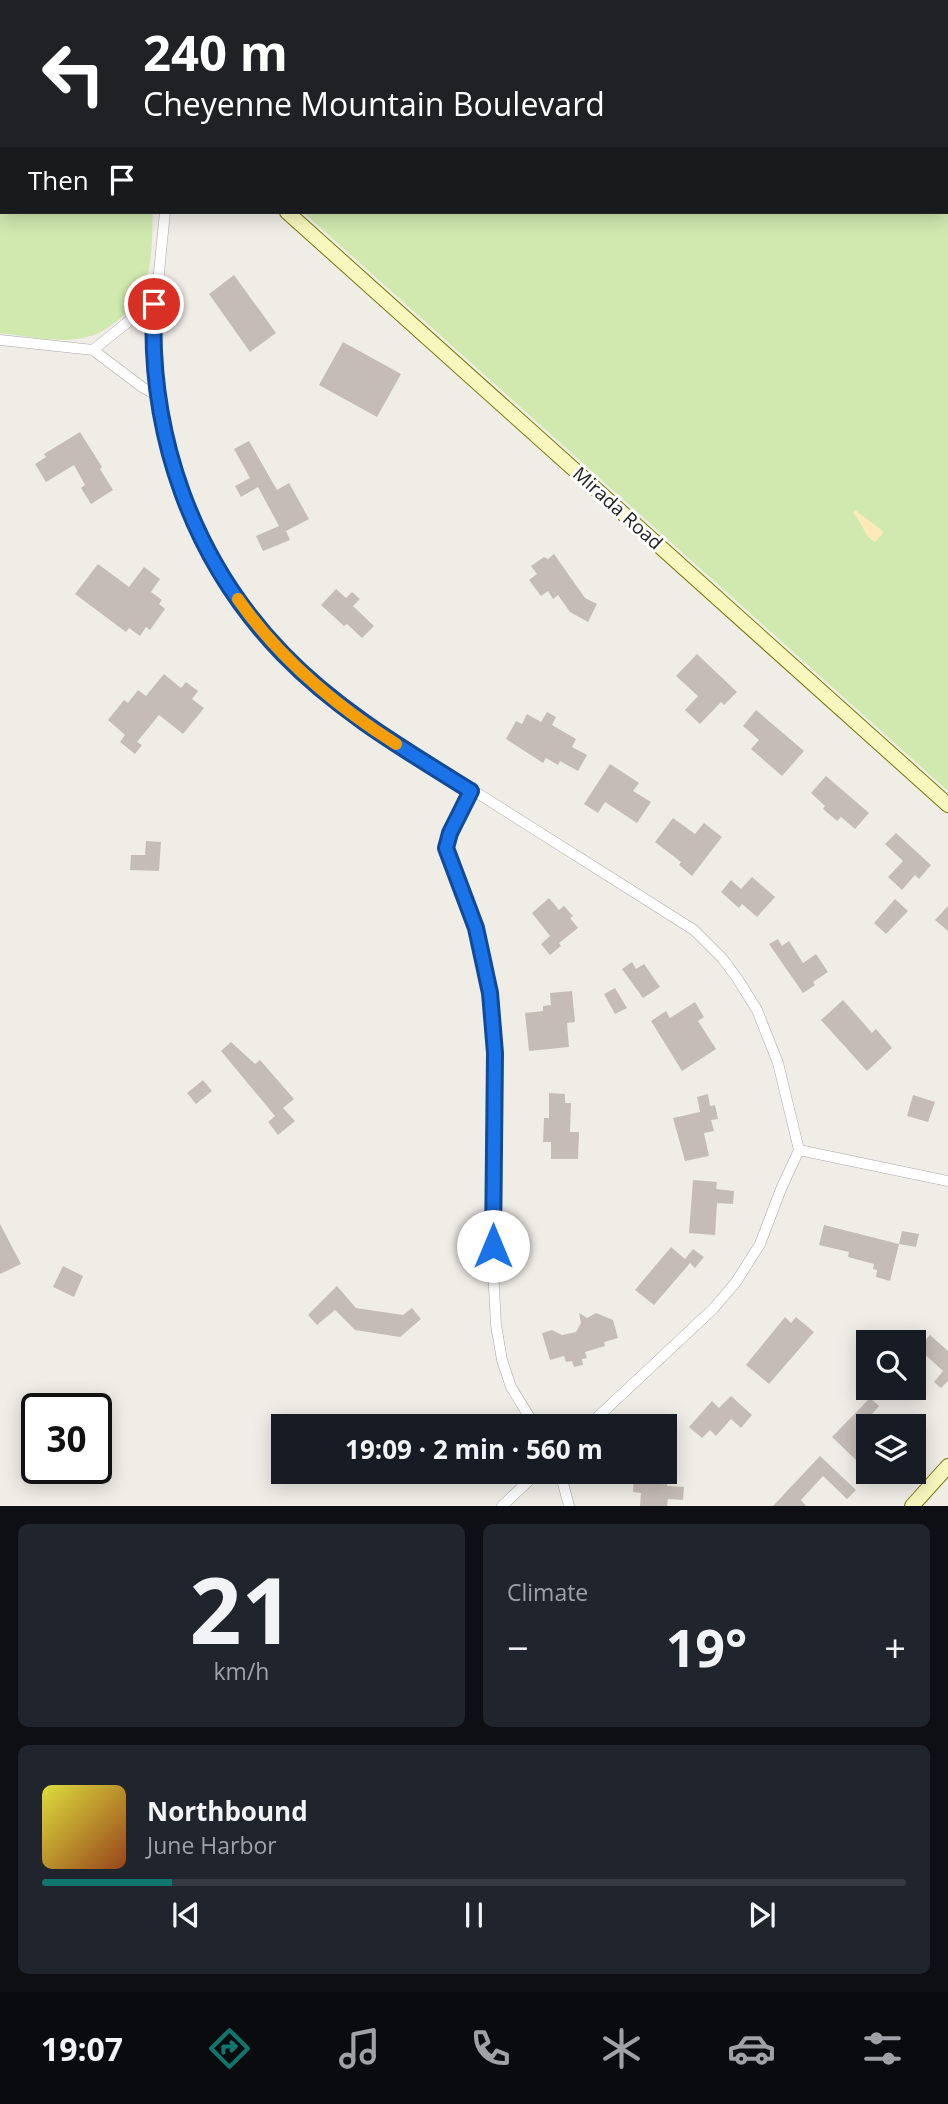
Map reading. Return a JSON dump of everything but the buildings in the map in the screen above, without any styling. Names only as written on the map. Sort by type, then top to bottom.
[{"type":"street","points":[[165,214],[153,332],[164,434],[175,475],[205,547],[246,610],[282,653],[332,698],[381,735],[694,930],[722,958],[748,995],[769,1035],[799,1150],[760,1244],[736,1282],[713,1309],[601,1414]]},
{"type":"street","name":"Mirada Road","points":[[289,214],[948,805]]},
{"type":"street","points":[[93,350],[154,304]]},
{"type":"street","points":[[0,340],[93,350],[158,396]]},
{"type":"street","points":[[471,791],[450,833],[446,848],[483,953],[494,1027],[493,1255],[496,1325],[502,1360],[511,1387],[528,1414]]},
{"type":"street","points":[[799,1150],[948,1181]]},
{"type":"street","points":[[912,1506],[948,1466]]},
{"type":"street","points":[[502,1506],[525,1484]]},
{"type":"street","points":[[563,1484],[569,1506]]},
{"type":"green space","points":[[0,214],[153,214],[152,248],[145,282],[130,308],[114,323],[96,334],[66,340],[0,333]]},
{"type":"green space","points":[[305,214],[948,214],[948,791]]},
{"type":"sand","points":[[855,510],[884,532],[875,542],[853,513]]},
{"type":"slow traffic","points":[[238,599],[266,635],[298,668],[332,698],[396,744]]},
{"type":"route","points":[[154,304],[154,359],[164,434],[175,475],[190,513],[205,547],[225,580],[266,635],[314,683],[381,735],[471,791],[450,833],[446,848],[476,928],[490,993],[495,1053],[493,1246]]}]
